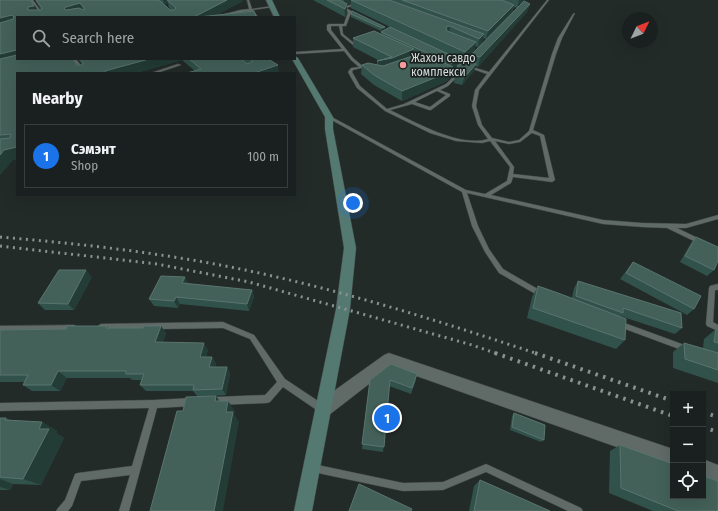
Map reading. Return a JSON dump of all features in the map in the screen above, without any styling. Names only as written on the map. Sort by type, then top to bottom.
[{"type":"main road","points":[[269,0],[276,16]]},
{"type":"main road","points":[[296,60],[329,116],[329,129],[350,248],[345,294],[303,511]]},
{"type":"street","points":[[323,409],[389,360],[670,457]]},
{"type":"street","points":[[706,469],[718,474]]},
{"type":"lane","points":[[32,0],[43,16]]},
{"type":"lane","points":[[248,0],[251,10],[256,16]]},
{"type":"lane","points":[[328,0],[363,18]]},
{"type":"lane","points":[[343,8],[357,2],[368,0]]},
{"type":"lane","points":[[486,196],[510,182],[512,167],[480,125],[474,106],[478,90],[548,0]]},
{"type":"lane","points":[[220,16],[251,10],[272,8]]},
{"type":"lane","points":[[350,11],[345,25],[329,25],[329,30],[352,59],[362,67],[368,69]]},
{"type":"lane","points":[[362,67],[352,69],[350,72],[358,87],[386,110],[432,132],[458,140],[482,142],[491,140],[508,143],[520,141],[531,131],[554,54],[560,38],[574,14]]},
{"type":"lane","points":[[38,16],[43,16]]},
{"type":"lane","points":[[340,25],[342,34],[354,44],[368,40]]},
{"type":"lane","points":[[296,53],[345,50]]},
{"type":"lane","points":[[450,73],[464,65],[479,50]]},
{"type":"lane","points":[[451,59],[490,74]]},
{"type":"lane","points":[[75,60],[84,72]]},
{"type":"lane","points":[[156,72],[179,65]]},
{"type":"lane","points":[[386,110],[396,109],[447,85],[456,76],[444,70]]},
{"type":"lane","points":[[411,102],[430,109],[449,95],[438,90]]},
{"type":"lane","points":[[329,116],[464,192],[603,222],[686,226],[718,217]]},
{"type":"lane","points":[[510,175],[552,180],[542,134],[531,131]]},
{"type":"lane","points":[[464,192],[475,226],[487,250],[501,270],[534,291],[548,297]]},
{"type":"lane","points":[[668,225],[705,245]]},
{"type":"lane","points":[[718,287],[712,288],[709,324],[718,328]]},
{"type":"lane","points":[[611,321],[697,353]]},
{"type":"lane","points":[[95,327],[223,325],[252,337],[282,382],[323,409]]},
{"type":"lane","points":[[0,329],[80,327]]},
{"type":"lane","points":[[0,406],[154,404],[267,399],[282,382]]},
{"type":"lane","points":[[124,511],[154,404]]},
{"type":"lane","points":[[311,468],[403,487],[443,486],[486,468],[578,511]]},
{"type":"lane","points":[[61,511],[69,503],[78,477],[135,470]]},
{"type":"building","points":[[0,0],[31,0],[34,6],[28,7],[28,10],[41,10],[42,8],[36,0],[159,0],[170,10],[174,10],[176,8],[167,0],[227,0],[196,16],[16,16],[16,50],[0,54],[0,23],[13,19],[14,17],[12,15],[0,18]],"holes":[[[80,3],[85,9],[83,10],[79,8],[64,9]]]},
{"type":"building","points":[[327,0],[339,0],[347,4],[345,9]]},
{"type":"building","points":[[351,0],[389,0],[484,34],[479,39],[450,26],[446,27],[447,31],[476,42],[465,52]]},
{"type":"building","points":[[402,0],[502,0],[514,5],[488,31]]},
{"type":"building","points":[[524,1],[530,4],[480,57],[471,55]]},
{"type":"building","points":[[254,11],[256,16],[208,16]]},
{"type":"building","points":[[352,11],[385,27],[382,28],[351,14]]},
{"type":"building","points":[[390,27],[459,59],[451,64],[381,32]]},
{"type":"building","points":[[374,31],[414,49],[392,58],[377,61],[392,57],[353,38]]},
{"type":"building","points":[[421,53],[453,67],[449,72],[402,91],[374,75],[362,65],[368,63],[383,66]]},
{"type":"building","points":[[16,55],[16,60],[74,60],[77,65],[83,65],[81,60],[145,60],[105,71],[106,72],[16,72],[16,147],[4,150],[0,155],[0,139],[10,138],[11,134],[0,135],[0,59]]},
{"type":"building","points":[[190,60],[242,60],[247,64],[252,62],[252,60],[270,60],[278,65],[257,72],[190,72],[201,69]]},
{"type":"building","points":[[465,61],[476,64],[464,78],[455,76],[460,70],[457,66]]},
{"type":"building","points":[[696,237],[718,247],[718,261],[714,270],[685,256]]},
{"type":"building","points":[[633,262],[701,296],[694,309],[626,273]]},
{"type":"building","points":[[59,270],[86,270],[68,304],[38,303]]},
{"type":"building","points":[[161,276],[185,277],[182,283],[252,290],[247,304],[176,297],[174,301],[149,299]]},
{"type":"building","points":[[578,281],[681,313],[682,328],[623,308],[623,313],[576,296]]},
{"type":"building","points":[[538,286],[626,319],[625,340],[533,308]]},
{"type":"building","points":[[67,326],[143,328],[144,326],[161,326],[155,342],[204,343],[200,357],[212,357],[209,367],[227,367],[222,389],[193,390],[194,385],[140,385],[144,374],[126,374],[126,371],[58,371],[51,385],[23,385],[28,375],[0,375],[0,330],[66,329]]},
{"type":"building","points":[[716,329],[718,330],[718,343],[714,342]]},
{"type":"building","points":[[684,343],[718,353],[718,370],[685,359]]},
{"type":"building","points":[[391,364],[417,374],[412,388],[390,380],[384,447],[362,444],[370,380]]},
{"type":"building","points":[[216,396],[215,401],[228,401],[226,412],[233,412],[214,511],[150,511],[177,411],[183,411],[186,397]]},
{"type":"building","points":[[514,413],[545,425],[544,440],[512,427]]},
{"type":"building","points":[[0,418],[6,418],[5,420],[42,422],[39,429],[49,429],[23,479],[0,477]]},
{"type":"building","points":[[620,445],[670,463],[670,499],[706,499],[706,477],[718,481],[718,511],[678,511],[621,488]]},
{"type":"building","points":[[480,480],[550,511],[474,511]]},
{"type":"building","points":[[359,484],[412,509],[411,511],[349,511]]},
{"type":"railway","points":[[0,237],[123,250],[215,264],[282,278],[356,297],[466,330],[535,353]]},
{"type":"railway","points":[[0,246],[157,264],[249,282],[472,345],[498,354]]},
{"type":"railway","points":[[495,353],[670,415]]},
{"type":"railway","points":[[535,353],[670,400]]},
{"type":"railway","points":[[706,413],[718,417]]},
{"type":"railway","points":[[706,428],[718,432]]},
{"type":"place","name":"Жахон савдо комплекси","points":[[403,65]]},
{"type":"place","name":"Сэмэнт","points":[[387,418]]}]
